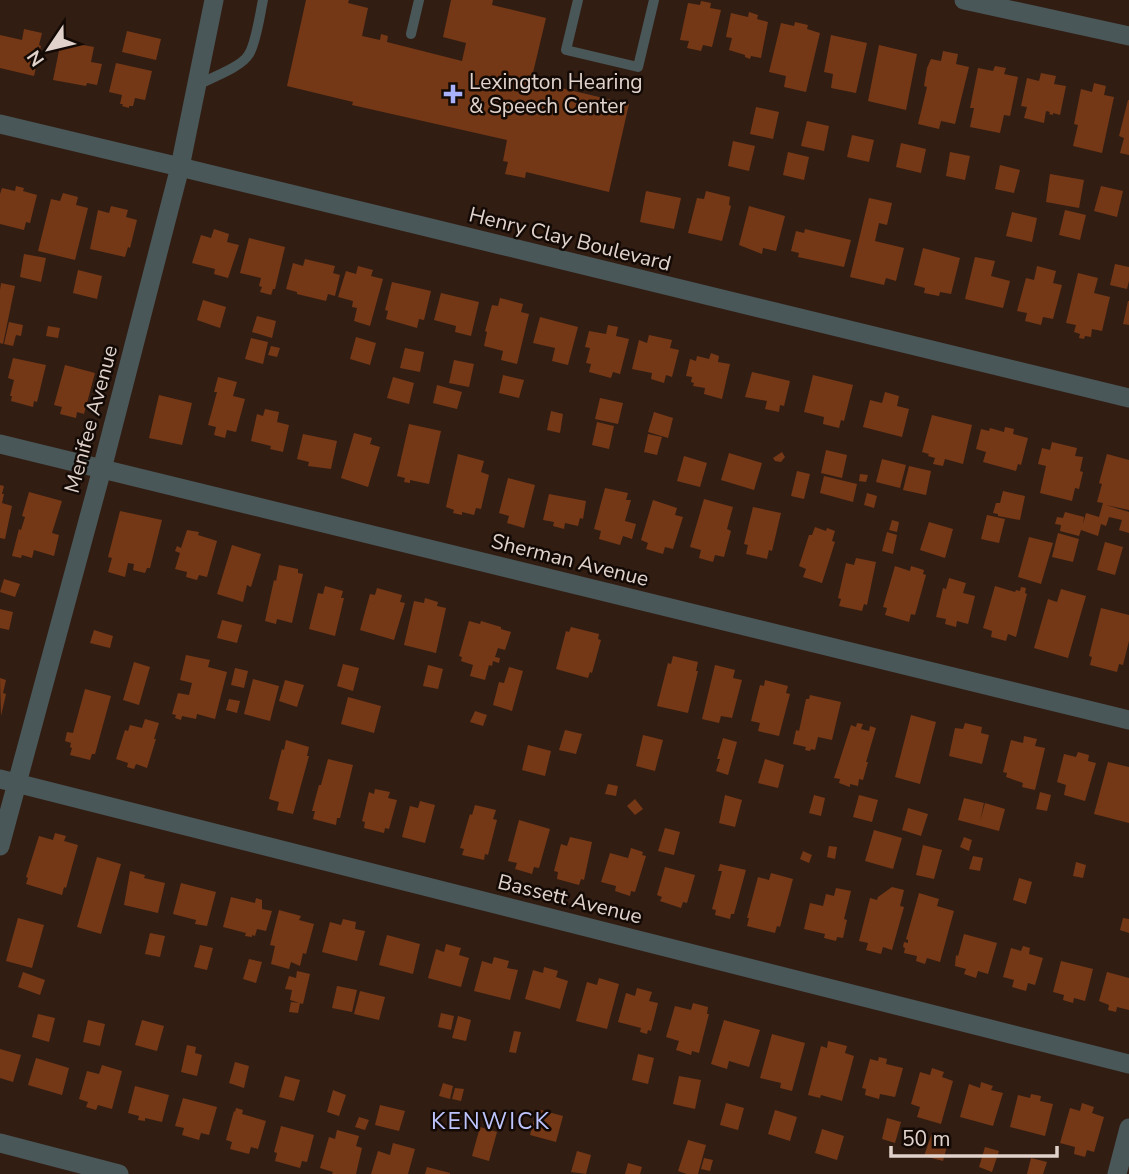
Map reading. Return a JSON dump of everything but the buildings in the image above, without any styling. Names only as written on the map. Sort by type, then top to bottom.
[{"type":"street","name":"Menifee Avenue","points":[[0,846],[8,781],[102,469],[180,167],[214,0]]},
{"type":"street","points":[[964,0],[1129,36]]},
{"type":"street","name":"Henry Clay Boulevard","points":[[0,124],[1129,398]]},
{"type":"street","name":"Sherman Avenue","points":[[0,443],[1129,720]]},
{"type":"street","name":"Bassett Avenue","points":[[8,781],[1129,1064]]},
{"type":"street","points":[[1117,1174],[1129,1128]]},
{"type":"street","points":[[0,1143],[119,1174]]},
{"type":"lane","points":[[197,86],[248,57],[263,0]]},
{"type":"lane","points":[[411,34],[419,0]]},
{"type":"lane","points":[[578,0],[566,50],[638,67],[654,0]]},
{"type":"place","name":"Lexington Hearing & Speech Center","points":[[453,94]]},
{"type":"district","name":"KENWICK","points":[[491,1121]]}]
